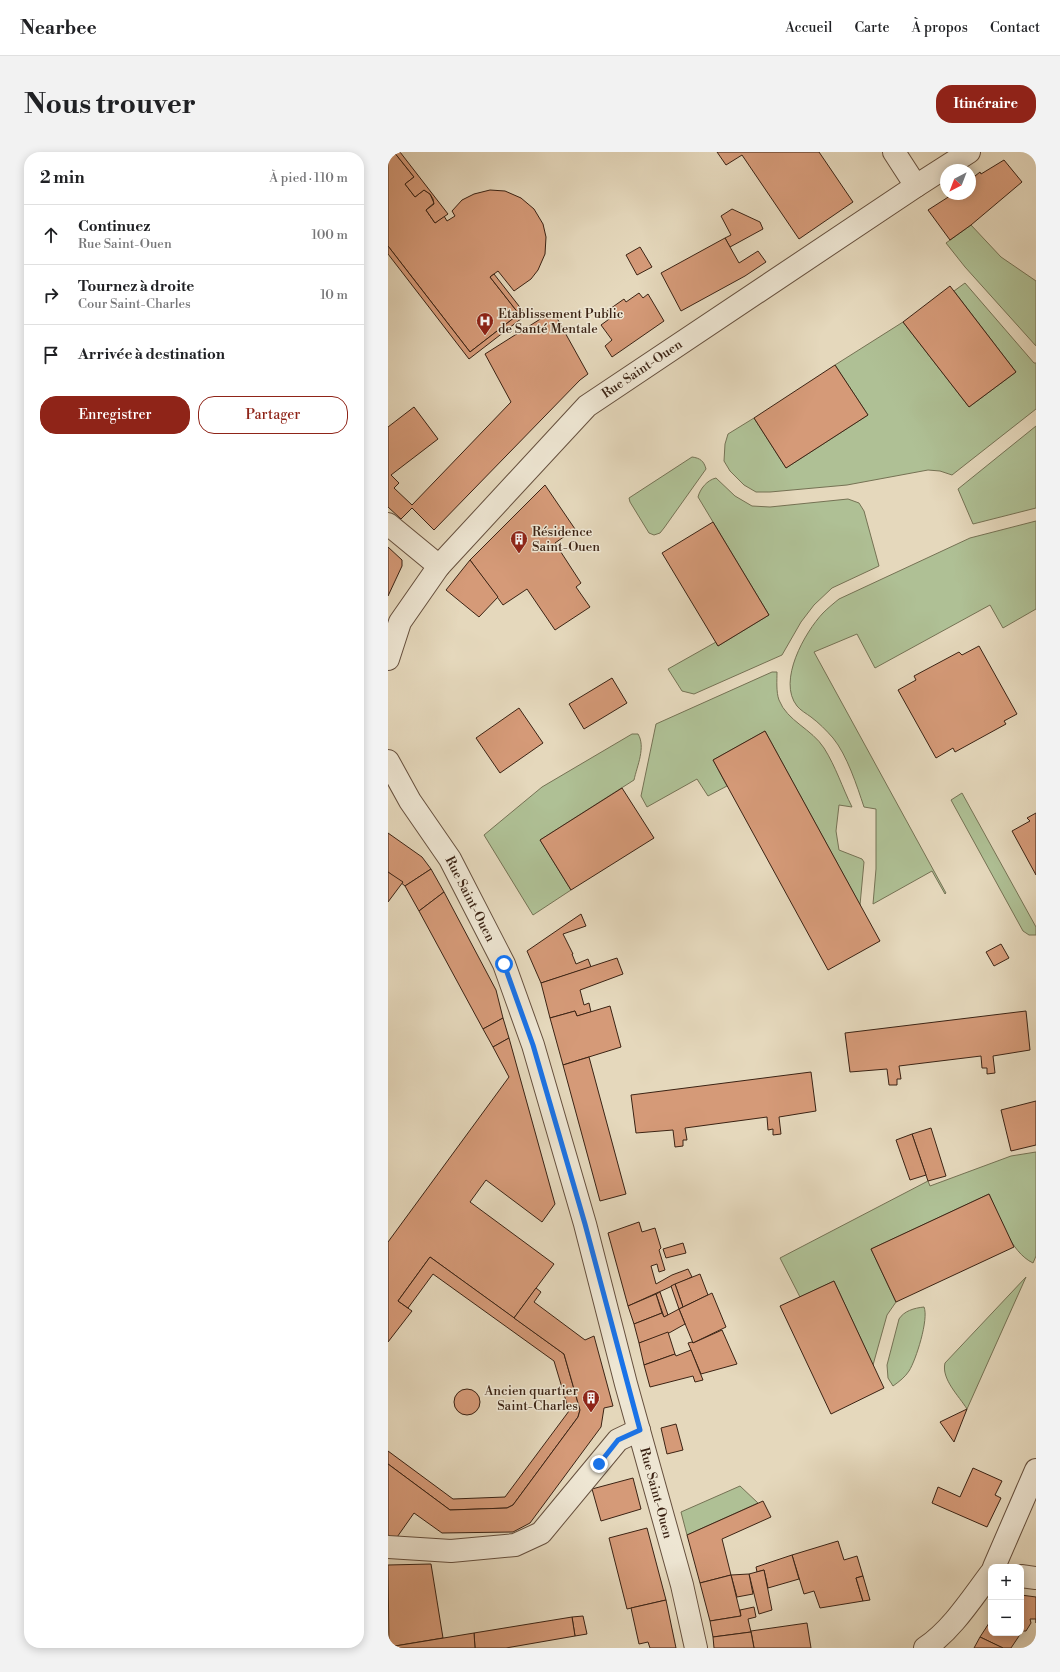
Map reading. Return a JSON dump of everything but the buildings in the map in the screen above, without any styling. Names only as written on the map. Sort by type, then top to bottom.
[{"type":"street","points":[[894,152],[916,186]]},
{"type":"street","name":"Rue Saint-Ouen","points":[[388,660],[400,622],[439,566],[587,406],[969,152]]},
{"type":"street","points":[[388,524],[439,566]]},
{"type":"street","name":"Rue Saint-Ouen","points":[[388,761],[410,801],[448,854],[504,964],[533,1045],[585,1224],[682,1585],[696,1648]]},
{"type":"street","points":[[388,1547],[451,1551],[515,1545],[542,1533],[618,1440],[640,1430]]},
{"type":"street","points":[[995,1564],[1036,1470]]},
{"type":"street","points":[[1024,1576],[1036,1578]]},
{"type":"street","points":[[925,1648],[933,1643],[953,1623],[988,1577]]},
{"type":"green space","points":[[971,225],[1001,257],[1036,281],[1036,346],[965,267],[946,243]]},
{"type":"green space","points":[[965,283],[1034,363],[1036,363],[1036,409],[952,475],[940,471],[928,470],[847,485],[756,492],[744,485],[730,471],[724,461],[725,444],[728,434],[754,418],[786,468],[868,415],[835,365],[903,322],[969,407],[1016,372],[954,291]]},
{"type":"green space","points":[[1036,426],[1036,508],[973,524],[958,489]]},
{"type":"green space","points":[[692,457],[701,460],[706,469],[660,533],[654,535],[649,533],[629,498]]},
{"type":"green space","points":[[716,478],[735,496],[752,506],[770,507],[848,499],[859,503],[864,511],[879,566],[832,588],[814,605],[801,622],[782,655],[694,694],[682,691],[668,669],[716,642],[718,646],[769,615],[698,497],[704,485]]},
{"type":"green space","points":[[1036,521],[1036,609],[1003,628],[990,605],[875,668],[857,634],[814,652],[946,893],[945,894],[932,871],[873,904],[876,869],[876,809],[864,807],[855,780],[843,753],[833,738],[820,724],[797,706],[792,696],[790,684],[796,657],[816,621],[839,599],[970,538]]},
{"type":"green space","points":[[772,672],[777,672],[777,693],[783,707],[788,714],[819,741],[824,748],[832,762],[852,807],[839,805],[836,831],[839,850],[862,859],[864,862],[860,905],[765,731],[713,760],[727,786],[708,796],[697,779],[647,807],[641,796],[656,724]]},
{"type":"green space","points":[[632,734],[638,734],[641,745],[640,757],[634,780],[540,840],[571,890],[533,915],[484,835],[542,787]]},
{"type":"green space","points":[[962,793],[1036,927],[1036,935],[1029,935],[1023,931],[951,800]]},
{"type":"green space","points":[[1036,1152],[1036,1256],[1033,1263],[1018,1251],[1006,1233],[989,1194],[871,1249],[896,1302],[887,1315],[873,1365],[834,1281],[800,1297],[780,1258],[928,1181],[930,1186],[1011,1156]]},
{"type":"green space","points":[[1026,1277],[967,1409],[948,1381],[944,1369],[945,1363]]},
{"type":"green space","points":[[924,1307],[925,1321],[912,1366],[902,1379],[893,1386],[888,1378],[887,1365],[899,1319],[910,1310]]},
{"type":"green space","points":[[740,1486],[758,1503],[687,1535],[681,1512]]},
{"type":"place","name":"Etablissement Public de Santé Mentale","points":[[485,336]]},
{"type":"place","name":"Résidence Saint-Ouen","points":[[519,554]]},
{"type":"place","name":"Ancien quartier Saint-Charles","points":[[591,1413]]},
{"type":"route","points":[[504,964],[533,1045],[585,1224],[626,1384],[640,1430],[618,1440],[599,1464]]}]
